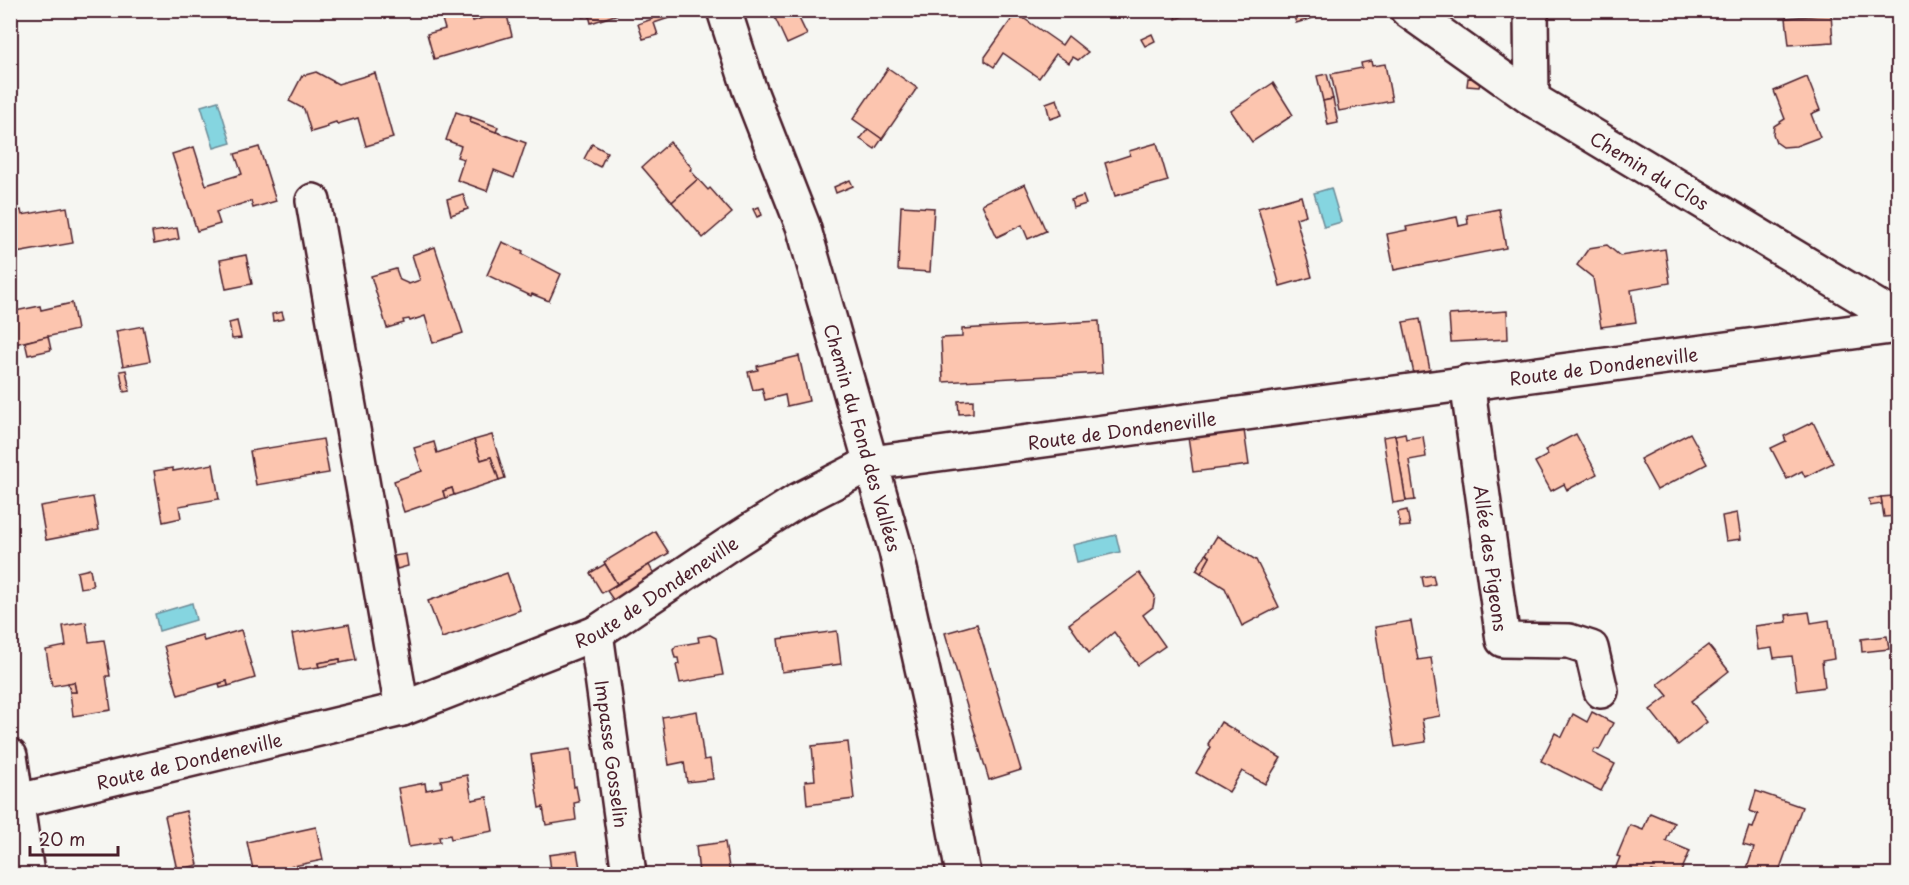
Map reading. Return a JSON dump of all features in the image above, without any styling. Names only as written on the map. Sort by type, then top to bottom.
[{"type":"street","name":"Chemin du Fond des Vallées","points":[[724,10],[749,88],[803,226],[896,551],[936,728],[963,874]]},
{"type":"street","name":"Chemin du Clos","points":[[1407,10],[1532,99],[1899,319]]},
{"type":"street","points":[[1531,10],[1532,99]]},
{"type":"street","points":[[313,201],[402,709]]},
{"type":"street","name":"Route de Dondeneville","points":[[13,803],[402,709],[596,633],[797,501],[871,463],[1899,326]]},
{"type":"street","name":"Allée des Pigeons","points":[[1467,382],[1503,640],[1569,641],[1591,648],[1601,691]]},
{"type":"street","name":"Impasse Gosselin","points":[[596,633],[629,874]]},
{"type":"street","points":[[10,756],[13,803],[27,874]]},
{"type":"water","points":[[218,101],[231,143],[214,148],[201,106]]},
{"type":"water","points":[[1331,188],[1341,222],[1324,227],[1314,193]]},
{"type":"water","points":[[1116,535],[1120,552],[1077,562],[1073,545]]},
{"type":"water","points":[[192,603],[196,620],[159,631],[155,614]]},
{"type":"building","points":[[458,10],[469,11],[473,21],[506,11],[512,36],[434,59],[427,34],[445,29],[441,16]]},
{"type":"building","points":[[581,10],[630,10],[591,23],[589,15],[583,17]]},
{"type":"building","points":[[649,10],[670,10],[672,17],[654,23],[658,35],[643,39],[638,24],[652,19]]},
{"type":"building","points":[[768,10],[769,12],[759,17],[756,11]]},
{"type":"building","points":[[793,10],[807,35],[787,44],[775,18]]},
{"type":"building","points":[[1173,10],[1192,10],[1193,12],[1176,19]]},
{"type":"building","points":[[1292,10],[1326,10],[1327,14],[1296,23]]},
{"type":"building","points":[[1016,13],[1062,45],[1068,36],[1088,52],[1078,60],[1073,57],[1069,63],[1056,54],[1039,78],[1003,53],[994,67],[985,61],[985,57]]},
{"type":"building","points":[[1831,14],[1833,42],[1789,45],[1786,18]]},
{"type":"building","points":[[1152,34],[1155,41],[1145,46],[1141,39]]},
{"type":"building","points":[[1371,61],[1372,66],[1385,64],[1392,101],[1339,111],[1331,74],[1362,68],[1361,63]]},
{"type":"building","points":[[888,68],[917,88],[882,139],[853,119]]},
{"type":"building","points":[[316,72],[338,84],[375,73],[393,138],[366,146],[358,118],[337,124],[336,122],[311,132],[304,109],[289,101],[302,76]]},
{"type":"building","points":[[1327,74],[1333,99],[1323,101],[1317,76]]},
{"type":"building","points":[[1807,77],[1820,110],[1811,114],[1820,137],[1796,146],[1783,147],[1776,142],[1773,134],[1774,126],[1785,119],[1774,91]]},
{"type":"building","points":[[1468,78],[1481,79],[1479,87],[1467,86]]},
{"type":"building","points":[[1273,83],[1293,115],[1252,142],[1231,111]]},
{"type":"building","points":[[1057,99],[1062,115],[1050,119],[1046,103]]},
{"type":"building","points":[[1333,99],[1338,123],[1328,125],[1323,101]]},
{"type":"building","points":[[456,112],[471,117],[470,122],[526,143],[514,178],[494,170],[487,191],[457,180],[464,159],[457,157],[461,146],[446,140]]},
{"type":"building","points":[[471,117],[498,127],[496,132],[470,122]]},
{"type":"building","points":[[868,129],[882,139],[875,149],[860,139]]},
{"type":"building","points":[[670,142],[692,168],[690,170],[698,179],[672,202],[642,167]]},
{"type":"building","points":[[1157,143],[1168,181],[1115,196],[1105,163],[1130,155],[1129,151]]},
{"type":"building","points":[[592,144],[607,152],[600,167],[584,159]]},
{"type":"building","points":[[194,147],[206,185],[242,174],[235,154],[259,147],[276,201],[253,208],[251,201],[216,212],[220,224],[197,231],[172,154]]},
{"type":"building","points":[[698,179],[708,190],[710,188],[732,213],[703,238],[672,202]]},
{"type":"building","points":[[850,180],[853,186],[836,193],[834,187]]},
{"type":"building","points":[[1025,184],[1046,231],[1028,239],[1022,225],[997,237],[982,204]]},
{"type":"building","points":[[463,194],[468,209],[451,215],[447,199]]},
{"type":"building","points":[[1083,196],[1086,204],[1073,208],[1071,200]]},
{"type":"building","points":[[1301,196],[1306,215],[1296,218],[1312,277],[1280,286],[1258,208]]},
{"type":"building","points":[[901,206],[934,208],[930,272],[898,270]]},
{"type":"building","points":[[67,207],[73,243],[10,254],[10,212],[21,210],[22,215]]},
{"type":"building","points":[[759,207],[762,215],[757,217],[753,209]]},
{"type":"building","points":[[1499,209],[1506,248],[1394,270],[1387,234],[1407,230],[1406,227],[1457,217],[1459,226],[1468,224],[1467,215]]},
{"type":"building","points":[[177,228],[179,239],[154,244],[152,232]]},
{"type":"building","points":[[502,242],[523,251],[522,254],[561,274],[549,301],[532,294],[531,296],[487,275]]},
{"type":"building","points":[[1607,245],[1620,256],[1665,249],[1670,283],[1631,290],[1636,322],[1601,327],[1593,278],[1577,265],[1589,248]]},
{"type":"building","points":[[435,247],[463,333],[433,343],[425,316],[410,321],[409,319],[403,320],[404,323],[387,328],[371,276],[396,269],[400,280],[409,284],[420,280],[412,255]]},
{"type":"building","points":[[246,255],[252,284],[226,289],[220,260]]},
{"type":"building","points":[[72,303],[77,330],[10,345],[10,312],[40,306],[41,310]]},
{"type":"building","points":[[1507,311],[1508,339],[1451,342],[1449,315]]},
{"type":"building","points":[[282,312],[284,319],[273,321],[272,314]]},
{"type":"building","points":[[1420,319],[1430,370],[1414,374],[1403,322]]},
{"type":"building","points":[[237,321],[241,338],[232,339],[229,323]]},
{"type":"building","points":[[1099,321],[1102,373],[943,382],[941,338],[962,337],[962,329]]},
{"type":"building","points":[[143,326],[150,361],[123,366],[116,331]]},
{"type":"building","points":[[48,336],[51,350],[28,355],[25,342]]},
{"type":"building","points":[[799,356],[809,401],[787,406],[785,395],[765,400],[762,388],[753,390],[748,372],[758,370],[757,366]]},
{"type":"building","points":[[126,370],[130,391],[124,392],[120,371]]},
{"type":"building","points":[[973,400],[973,413],[959,414],[958,401]]},
{"type":"building","points":[[1813,422],[1833,463],[1805,477],[1802,471],[1787,479],[1771,448],[1786,441],[1784,436]]},
{"type":"building","points":[[1243,423],[1249,465],[1193,472],[1187,430]]},
{"type":"building","points":[[1405,433],[1406,439],[1423,436],[1426,457],[1409,460],[1415,500],[1406,501],[1395,435]]},
{"type":"building","points":[[1690,433],[1707,464],[1657,490],[1640,459]]},
{"type":"building","points":[[1576,434],[1597,474],[1567,490],[1564,484],[1551,491],[1535,462],[1548,455],[1545,450]]},
{"type":"building","points":[[492,435],[505,478],[499,480],[491,457],[481,460],[474,440]]},
{"type":"building","points":[[1395,435],[1406,501],[1393,503],[1383,437]]},
{"type":"building","points":[[323,439],[329,473],[256,485],[250,451]]},
{"type":"building","points":[[474,440],[481,460],[491,457],[499,480],[454,495],[452,488],[443,491],[445,498],[404,512],[394,481],[422,471],[414,448],[434,442],[437,453]]},
{"type":"building","points":[[213,464],[219,499],[179,506],[181,518],[163,522],[154,471],[173,468],[173,471]]},
{"type":"building","points":[[452,488],[454,495],[445,498],[443,491]]},
{"type":"building","points":[[1893,496],[1896,516],[1884,517],[1881,497]]},
{"type":"building","points":[[93,497],[99,530],[46,540],[40,506]]},
{"type":"building","points":[[1881,497],[1882,504],[1870,506],[1869,499]]},
{"type":"building","points":[[1407,510],[1410,526],[1400,527],[1398,512]]},
{"type":"building","points":[[1737,513],[1741,539],[1726,541],[1722,516]]},
{"type":"building","points":[[655,531],[669,553],[617,584],[604,562]]},
{"type":"building","points":[[1217,536],[1256,560],[1279,607],[1242,626],[1225,588],[1201,573],[1210,557],[1206,554]]},
{"type":"building","points":[[406,554],[408,566],[397,569],[394,556]]},
{"type":"building","points":[[1206,554],[1210,557],[1201,573],[1196,570]]},
{"type":"building","points":[[605,564],[617,584],[602,593],[590,573]]},
{"type":"building","points":[[649,565],[655,576],[614,601],[607,591]]},
{"type":"building","points":[[90,569],[93,586],[80,588],[77,572]]},
{"type":"building","points":[[507,573],[520,610],[442,638],[428,601]]},
{"type":"building","points":[[1139,573],[1155,596],[1153,607],[1143,615],[1165,646],[1138,665],[1114,632],[1089,653],[1069,624]]},
{"type":"building","points":[[1433,575],[1435,584],[1424,587],[1422,577]]},
{"type":"building","points":[[1809,612],[1811,623],[1829,620],[1834,659],[1822,661],[1825,687],[1797,691],[1792,656],[1774,658],[1772,648],[1758,650],[1755,626],[1787,622],[1786,615]]},
{"type":"building","points":[[1411,621],[1418,660],[1431,658],[1440,716],[1422,719],[1426,742],[1395,747],[1375,627]]},
{"type":"building","points":[[86,622],[89,642],[104,640],[110,676],[106,676],[111,710],[73,716],[70,692],[76,692],[74,682],[52,686],[46,650],[66,646],[63,626]]},
{"type":"building","points":[[349,624],[356,660],[340,663],[340,659],[318,663],[319,667],[299,670],[292,634]]},
{"type":"building","points":[[977,624],[1021,770],[989,780],[945,633]]},
{"type":"building","points":[[241,630],[255,678],[228,686],[227,681],[178,695],[164,646],[202,635],[204,641]]},
{"type":"building","points":[[837,631],[841,664],[782,672],[778,639]]},
{"type":"building","points":[[710,635],[716,638],[723,675],[680,683],[676,665],[679,664],[678,658],[675,658],[673,650],[676,646],[699,642],[698,637]]},
{"type":"building","points":[[1887,636],[1889,649],[1862,652],[1861,639]]},
{"type":"building","points":[[1708,645],[1729,671],[1691,701],[1707,722],[1678,745],[1650,710],[1668,696],[1658,684]]},
{"type":"building","points":[[340,659],[340,663],[319,667],[318,663]]},
{"type":"building","points":[[227,681],[228,686],[220,688],[219,684]]},
{"type":"building","points":[[74,682],[76,692],[70,692],[68,683]]},
{"type":"building","points":[[697,711],[704,760],[710,759],[713,779],[687,782],[684,762],[669,765],[662,717]]},
{"type":"building","points":[[1592,712],[1613,723],[1599,750],[1595,749],[1593,753],[1615,764],[1601,791],[1541,761],[1555,733],[1562,737],[1573,714],[1587,722]]},
{"type":"building","points":[[1221,722],[1281,758],[1265,784],[1242,771],[1229,792],[1196,773],[1211,747],[1208,744]]},
{"type":"building","points":[[848,742],[854,799],[807,805],[805,781],[815,780],[812,746]]},
{"type":"building","points":[[570,749],[574,787],[576,786],[579,802],[574,803],[576,820],[546,825],[543,807],[539,808],[531,755]]},
{"type":"building","points":[[467,775],[472,800],[487,797],[493,831],[451,839],[450,835],[439,837],[440,842],[409,847],[398,788],[425,783],[426,790],[442,787],[441,780]]},
{"type":"building","points":[[1756,791],[1802,807],[1778,874],[1745,874],[1754,848],[1743,845],[1749,827],[1753,828],[1758,814],[1750,811]]},
{"type":"building","points":[[186,811],[198,865],[177,870],[165,816]]},
{"type":"building","points":[[1650,813],[1674,823],[1666,841],[1690,851],[1680,874],[1661,874],[1652,871],[1650,874],[1613,874],[1620,857],[1617,856],[1630,825],[1643,830]]},
{"type":"building","points":[[316,827],[323,860],[254,874],[247,842]]},
{"type":"building","points":[[725,842],[730,874],[686,874],[699,873],[696,846]]},
{"type":"building","points":[[577,851],[581,874],[544,874],[543,871],[551,870],[549,855]]},
{"type":"building","points":[[1455,868],[1455,874],[1444,874],[1443,869]]},
{"type":"building","points":[[101,870],[101,874],[80,874]]}]
